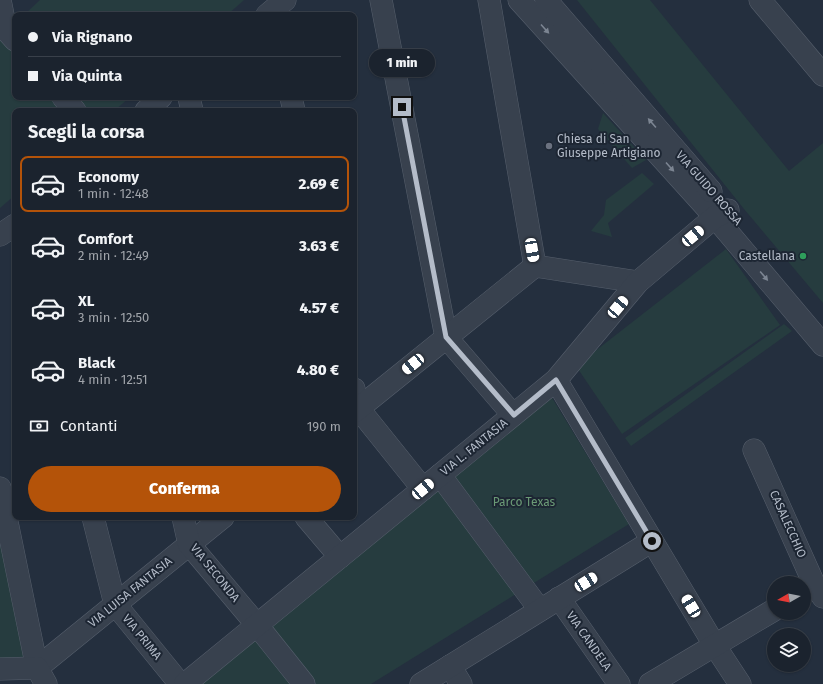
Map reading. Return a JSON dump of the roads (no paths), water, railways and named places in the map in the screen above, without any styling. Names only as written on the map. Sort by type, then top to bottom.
[{"type":"street","points":[[0,0],[11,35]]},
{"type":"street","points":[[381,0],[446,337],[514,415]]},
{"type":"street","points":[[489,0],[535,266]]},
{"type":"street","points":[[519,0],[721,213],[823,345]]},
{"type":"street","name":"VIA GUIDO ROSSA","points":[[546,0],[721,213],[823,323]]},
{"type":"street","points":[[760,0],[823,75]]},
{"type":"street","points":[[66,100],[72,108]]},
{"type":"street","points":[[149,108],[158,100]]},
{"type":"street","name":"VIA L. FANTASIA","points":[[184,684],[556,380],[638,282],[721,213]]},
{"type":"street","points":[[0,235],[12,227]]},
{"type":"street","points":[[357,402],[446,337],[535,266],[638,282]]},
{"type":"street","points":[[556,380],[715,646],[740,684]]},
{"type":"street","points":[[357,405],[431,482],[540,610]]},
{"type":"street","name":"CASALECCHIO","points":[[754,450],[816,589]]},
{"type":"street","points":[[0,488],[42,676],[0,669]]},
{"type":"street","name":"VIA PRIMA","points":[[94,520],[115,604],[180,684]]},
{"type":"street","name":"VIA SECONDA","points":[[184,520],[190,544],[304,684]]},
{"type":"street","name":"VIA LUISA FANTASIA","points":[[42,676],[115,604],[219,520]]},
{"type":"street","points":[[309,520],[340,557]]},
{"type":"street","points":[[421,684],[456,675],[540,610],[652,541]]},
{"type":"street","name":"VIA CANDELA","points":[[560,598],[619,684]]},
{"type":"street","points":[[650,684],[767,614]]},
{"type":"place","name":"Chiesa di San Giuseppe Artigiano","points":[[549,146]]},
{"type":"place","name":"Castellana","points":[[803,256]]},
{"type":"park label","name":"Parco Texas","points":[[524,502]]}]
